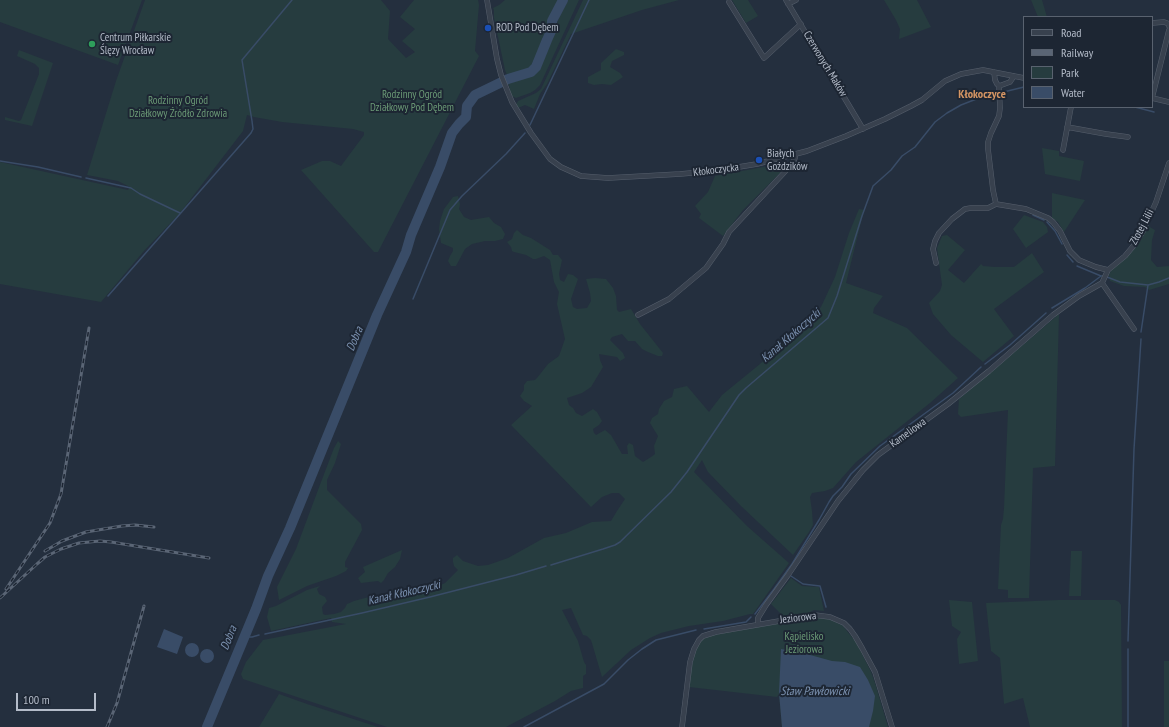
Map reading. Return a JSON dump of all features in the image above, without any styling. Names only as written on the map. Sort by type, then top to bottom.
[{"type":"street","name":"Kłokoczycka","points":[[488,0],[501,75],[512,102],[522,120],[550,159],[561,167],[581,176],[608,178],[714,171],[757,164],[795,155],[863,129],[922,100],[945,82],[962,74],[983,70],[1023,78]]},
{"type":"street","points":[[787,2],[796,0]]},
{"type":"street","points":[[729,2],[764,58],[801,24]]},
{"type":"street","name":"Czerwonych Maków","points":[[787,2],[863,129]]},
{"type":"street","points":[[1153,23],[1164,22],[1169,24],[1169,26]]},
{"type":"street","points":[[1153,94],[1169,30]]},
{"type":"street","points":[[994,72],[994,80],[1000,91],[999,116],[988,142],[996,204]]},
{"type":"street","points":[[1000,91],[1014,76]]},
{"type":"street","points":[[1153,98],[1169,102]]},
{"type":"street","points":[[1063,150],[1071,108]]},
{"type":"street","points":[[1067,127],[1128,137]]},
{"type":"street","points":[[638,315],[669,299],[706,268],[723,244],[729,232],[793,163],[795,155]]},
{"type":"street","name":"Złotej Lilii","points":[[1102,283],[1108,270],[1125,256],[1143,231],[1156,202],[1169,163]]},
{"type":"street","points":[[936,263],[933,249],[935,241],[939,233],[952,219],[965,209],[988,208],[996,204],[1026,209],[1048,218],[1060,231],[1070,251],[1079,260],[1108,270]]},
{"type":"street","points":[[1102,283],[1134,329]]},
{"type":"street","name":"Kameliowa","points":[[758,624],[758,618],[766,605],[838,501],[863,470],[878,455],[948,404],[1053,315],[1079,296],[1102,283]]},
{"type":"street","name":"Jeziorowa","points":[[682,727],[690,662],[694,649],[703,636],[758,624],[814,615],[830,617],[844,624],[855,636],[873,668],[892,727]]},
{"type":"green space","name":"Centrum Piłkarskie Ślęzy Wrocław","points":[[0,0],[142,0],[118,65],[0,22]]},
{"type":"green space","points":[[145,0],[381,0],[390,11],[388,39],[406,58],[415,52],[402,41],[415,29],[400,17],[414,0],[478,0],[479,5],[475,51],[479,56],[378,252],[374,252],[301,170],[322,161],[330,161],[341,166],[364,135],[364,132],[353,129],[282,122],[247,115],[243,131],[180,213],[143,252],[101,302],[0,284],[0,162],[128,190],[130,187],[118,181],[87,175],[116,81]]},
{"type":"green space","points":[[505,0],[560,0],[550,19],[549,29],[539,53],[543,56],[568,0],[579,0],[540,85],[530,93],[516,98],[512,96],[509,90],[494,18],[493,8]]},
{"type":"green space","points":[[583,0],[679,0],[642,10],[571,34],[547,84],[540,94],[534,109],[525,105],[518,108],[516,105],[518,101],[536,93],[541,89]]},
{"type":"green space","points":[[732,0],[748,0],[758,16],[746,23]]},
{"type":"green space","points":[[884,0],[917,0],[931,27],[899,39],[900,29]]},
{"type":"green space","points":[[1031,0],[1042,0],[1047,16],[1038,16]]},
{"type":"green space","points":[[616,49],[624,52],[624,55],[612,61],[610,67],[620,73],[623,77],[611,85],[594,85],[588,83],[588,77],[601,70],[601,63]]},
{"type":"green space","points":[[19,50],[53,63],[32,126],[5,120],[5,117],[19,121],[21,120],[39,74],[39,68],[35,64],[17,56]]},
{"type":"green space","points":[[1042,148],[1059,151],[1059,156],[1084,161],[1080,181],[1045,174]]},
{"type":"green space","points":[[790,162],[743,210],[723,236],[699,218],[701,214],[695,206],[708,192],[715,176]]},
{"type":"green space","points":[[1052,193],[1085,200],[1064,232],[1058,222],[1052,218]]},
{"type":"green space","points":[[458,196],[460,204],[459,209],[464,217],[471,220],[489,217],[494,223],[501,227],[505,234],[503,239],[472,244],[465,249],[456,266],[451,266],[448,261],[453,248],[441,243],[439,229],[444,209],[453,197]]},
{"type":"green space","points":[[859,209],[864,210],[846,283],[883,296],[874,308],[873,313],[907,328],[958,378],[930,403],[856,462],[833,488],[812,493],[810,497],[813,525],[793,555],[741,506],[708,472],[702,460],[694,472],[747,526],[789,563],[753,614],[661,633],[631,650],[602,677],[591,640],[587,636],[583,635],[571,608],[562,610],[578,641],[586,665],[586,674],[583,676],[583,688],[571,691],[506,727],[387,727],[243,679],[241,674],[246,662],[263,640],[346,624],[332,622],[331,618],[271,631],[267,617],[269,608],[307,590],[320,586],[317,589],[319,594],[325,597],[327,601],[322,607],[323,614],[325,615],[341,612],[347,604],[376,595],[381,597],[385,602],[425,592],[445,583],[458,570],[454,566],[453,562],[453,558],[457,555],[463,561],[478,566],[488,565],[508,558],[544,538],[566,533],[592,522],[611,521],[625,499],[619,493],[612,493],[602,497],[591,507],[511,425],[532,406],[524,401],[520,396],[524,390],[524,385],[527,381],[535,380],[548,364],[559,356],[565,339],[557,304],[559,292],[554,282],[550,260],[544,256],[533,259],[526,255],[512,251],[507,242],[512,239],[517,230],[550,250],[553,255],[558,255],[562,260],[559,274],[560,280],[564,282],[568,274],[573,275],[578,279],[571,299],[573,307],[577,309],[587,308],[591,301],[586,279],[606,279],[613,288],[616,296],[617,310],[619,312],[631,309],[640,324],[663,353],[662,356],[658,356],[648,352],[642,349],[635,341],[628,341],[622,334],[612,337],[610,340],[623,353],[625,358],[620,361],[617,357],[599,354],[603,367],[591,387],[582,393],[567,398],[569,405],[576,413],[582,416],[593,409],[597,412],[602,421],[593,429],[596,435],[605,430],[611,435],[622,454],[628,454],[627,446],[629,443],[633,445],[635,456],[643,462],[655,454],[654,446],[658,436],[650,423],[652,418],[658,414],[664,401],[672,397],[674,389],[687,386],[709,412],[722,395],[760,364],[821,307],[835,277],[849,233]]},
{"type":"green space","points":[[1024,215],[1043,222],[1047,227],[1048,232],[1026,248],[1013,229]]},
{"type":"green space","points":[[1148,226],[1155,230],[1152,240],[1151,260],[1157,267],[1169,266],[1169,284],[1149,290],[1145,287],[1124,286],[1110,281],[1109,275],[1111,271],[1136,246]]},
{"type":"green space","points":[[947,235],[965,250],[948,270],[964,283],[981,264],[983,266],[1014,267],[1032,253],[1044,272],[994,309],[1014,336],[983,362],[951,335],[933,314],[929,303],[940,291],[942,285],[937,248],[942,236]]},
{"type":"green space","points":[[1059,314],[1055,466],[1033,468],[1029,598],[1008,598],[1008,590],[998,589],[1001,525],[1004,508],[1008,410],[961,417],[958,414],[959,399]]},
{"type":"green space","points":[[338,441],[341,444],[335,463],[327,480],[327,490],[361,524],[362,530],[345,562],[345,567],[348,568],[346,571],[336,576],[307,586],[279,600],[277,587],[296,549]]},
{"type":"green space","points":[[402,550],[400,559],[395,567],[388,573],[381,583],[378,581],[361,583],[358,578],[365,572],[363,567]]},
{"type":"green space","points":[[1071,551],[1082,551],[1081,596],[1069,596]]},
{"type":"green space","points":[[791,578],[802,586],[819,587],[824,611],[814,610],[808,613],[783,616],[771,604]]},
{"type":"green space","points":[[949,600],[972,602],[978,661],[959,664],[957,639],[961,632],[952,626]]},
{"type":"green space","points":[[1058,600],[1115,600],[1121,605],[1122,727],[1030,727],[1023,698],[1004,704],[1000,658],[991,651],[986,603]]},
{"type":"green space","name":"Kąpielisko Jeziorowa","points":[[813,617],[829,619],[842,625],[856,642],[871,672],[888,727],[782,727],[779,694],[777,697],[689,687],[695,651],[703,638]]},
{"type":"green space","points":[[1164,661],[1169,661],[1169,727],[1164,727]]},
{"type":"green space","points":[[279,694],[307,704],[378,727],[259,727]]},
{"type":"water","points":[[164,629],[183,637],[177,654],[157,647]]},
{"type":"water","points":[[189,643],[195,643],[199,647],[199,653],[195,657],[189,657],[185,653],[185,647]]},
{"type":"water","points":[[204,649],[210,649],[214,653],[214,659],[210,663],[204,663],[200,659],[200,653]]},
{"type":"water","name":"Staw Pawłowicki","points":[[781,649],[832,661],[845,662],[860,667],[875,696],[869,727],[782,727],[779,693]]},
{"type":"waterway","points":[[108,296],[251,133],[253,129],[242,60],[292,0]]},
{"type":"waterway","name":"Dobra","points":[[207,727],[256,609],[268,576],[290,528],[377,315],[406,252],[411,235],[440,167],[452,133],[466,117],[467,106],[475,95],[508,79],[531,72],[536,67],[552,29],[552,21],[563,0]]},
{"type":"waterway","points":[[530,125],[589,0]]},
{"type":"waterway","name":"Kanał Kłokoczycki","points":[[551,565],[603,549],[620,542],[671,492],[687,472],[739,395],[828,318],[837,296],[873,186],[891,170],[902,156],[915,147],[935,122],[961,105],[979,98],[1023,87]]},
{"type":"waterway","name":"Kanał Kłokoczycki","points":[[1139,108],[1154,112]]},
{"type":"waterway","points":[[413,299],[450,210],[525,133]]},
{"type":"waterway","points":[[0,161],[38,167],[81,177]]},
{"type":"waterway","points":[[86,178],[131,188],[140,194],[180,213]]},
{"type":"waterway","points":[[1033,215],[1044,220]]},
{"type":"waterway","points":[[1047,222],[1055,231],[1062,244]]},
{"type":"waterway","points":[[1067,255],[1073,262]]},
{"type":"waterway","points":[[1077,266],[1101,276]]},
{"type":"waterway","points":[[1052,308],[1103,276]]},
{"type":"waterway","points":[[1107,277],[1120,282],[1148,285],[1169,278]]},
{"type":"waterway","points":[[1141,332],[1148,285]]},
{"type":"waterway","points":[[985,364],[1010,345],[1046,313]]},
{"type":"waterway","points":[[1128,641],[1134,449],[1141,339]]},
{"type":"waterway","points":[[755,614],[792,564],[833,496],[842,487],[851,474],[880,446],[953,393],[981,367]]},
{"type":"waterway","name":"Kanał Kłokoczycki","points":[[265,634],[430,597],[546,566]]},
{"type":"waterway","points":[[791,576],[803,584],[820,586],[826,607]]},
{"type":"waterway","points":[[704,629],[746,622],[751,617]]},
{"type":"waterway","points":[[524,727],[604,684],[628,660],[656,640],[696,630]]},
{"type":"waterway","name":"Kanał Kłokoczycki","points":[[244,637],[259,635]]},
{"type":"waterway","points":[[1128,649],[1128,727]]},
{"type":"railway","points":[[6,589],[50,523],[61,494],[89,328]]},
{"type":"railway","points":[[45,551],[62,541],[86,532],[135,525],[154,527]]},
{"type":"railway","points":[[0,598],[45,557],[61,549],[79,543],[100,541],[111,542],[209,558]]},
{"type":"railway","points":[[107,727],[117,703],[144,606]]},
{"type":"place","name":"ROD Pod Dębem","points":[[488,28]]},
{"type":"place","name":"Centrum Piłkarskie Ślęzy Wrocław","points":[[92,44]]},
{"type":"place","name":"Białych Goździków","points":[[759,160]]},
{"type":"district","name":"Kłokoczyce","points":[[982,95]]},
{"type":"park label","name":"Rodzinny Ogród Działkowy Pod Dębem","points":[[412,101]]},
{"type":"park label","name":"Rodzinny Ogród Działkowy Źródło Zdrowia","points":[[178,107]]}]
